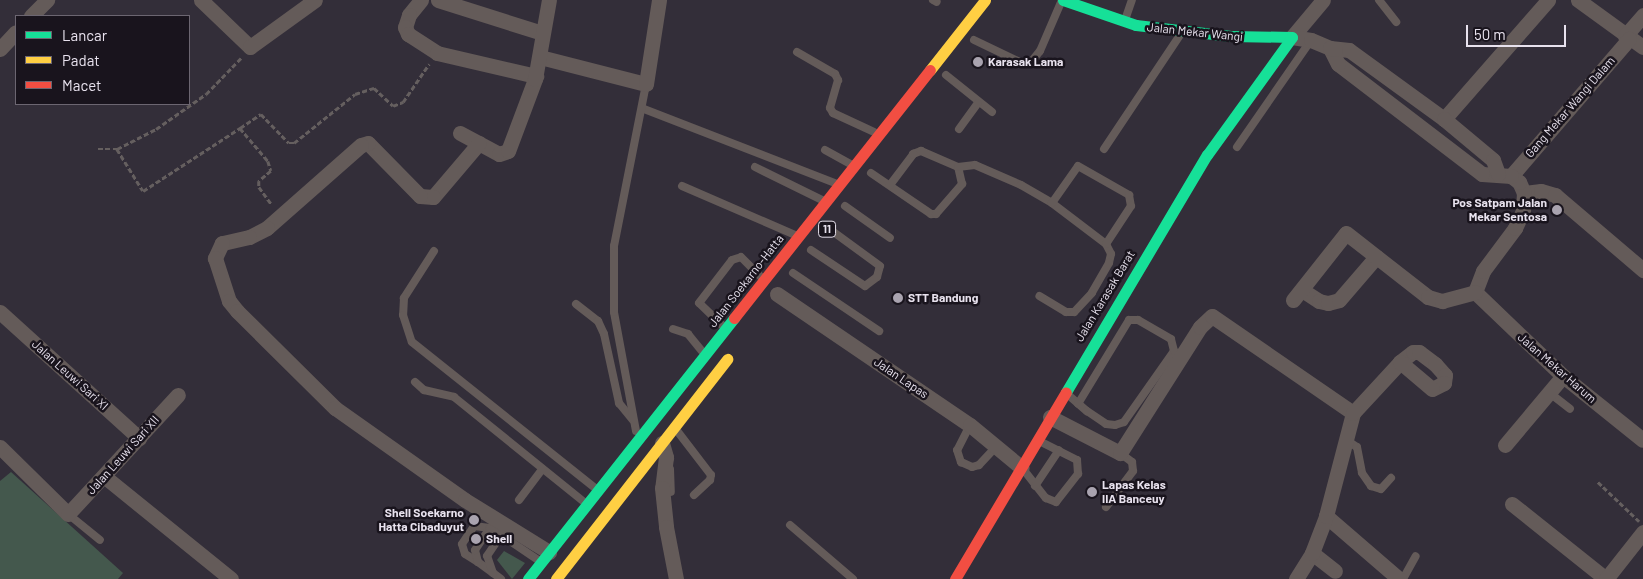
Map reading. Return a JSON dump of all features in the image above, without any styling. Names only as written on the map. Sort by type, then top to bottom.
[{"type":"main road","name":"Jalan Soekarno-Hatta","points":[[528,579],[985,0]]},
{"type":"main road","name":"Jalan Mekar Wangi","points":[[1062,0],[1124,22],[1182,32],[1292,37]]},
{"type":"main road","points":[[964,52],[984,26]]},
{"type":"main road","name":"Jalan Karasak Barat","points":[[955,579],[1038,441],[1109,315],[1207,155],[1292,37]]},
{"type":"main road","name":"11","points":[[782,287],[874,169]]},
{"type":"main road","points":[[556,579],[734,349]]},
{"type":"street","points":[[32,15],[46,0]]},
{"type":"street","points":[[201,0],[250,47],[315,0]]},
{"type":"street","points":[[421,0],[409,16],[405,28],[408,34],[437,53],[536,76]]},
{"type":"street","points":[[438,0],[542,33]]},
{"type":"street","points":[[460,133],[506,155],[536,76],[549,0]]},
{"type":"street","points":[[540,57],[646,84],[660,0]]},
{"type":"street","points":[[1292,37],[1323,0]]},
{"type":"street","points":[[1444,119],[1548,0]]},
{"type":"street","points":[[1578,0],[1627,38],[1643,47]]},
{"type":"street","name":"Gang Mekar Wangi Dalam","points":[[1504,175],[1627,38],[1643,15]]},
{"type":"street","points":[[0,50],[15,33]]},
{"type":"street","name":"Jalan Mekar Wangi","points":[[1292,37],[1311,40],[1330,48],[1348,50],[1361,58],[1444,119],[1494,160],[1504,175],[1524,193]]},
{"type":"street","points":[[1330,48],[1334,60],[1482,174],[1504,175]]},
{"type":"street","points":[[1349,72],[1361,58]]},
{"type":"street","points":[[479,143],[433,197],[420,196],[368,143],[361,145],[281,218],[249,237],[226,241],[218,247],[215,258],[219,274],[237,311],[294,370],[350,421],[545,557]]},
{"type":"street","points":[[1376,257],[1339,300],[1328,304],[1297,295],[1342,234],[1352,235],[1376,257],[1428,297],[1442,301],[1475,292],[1482,271],[1515,228],[1523,211],[1524,193],[1542,191],[1554,196],[1643,270]]},
{"type":"street","name":"Jalan Lapas","points":[[782,287],[970,425],[1022,468]]},
{"type":"street","name":"Jalan Mekar Harum","points":[[1475,292],[1563,376],[1643,440]]},
{"type":"street","name":"Jalan Leuwi Sari XI","points":[[0,312],[139,438]]},
{"type":"street","points":[[1050,417],[1120,453],[1195,335],[1212,316],[1353,413]]},
{"type":"street","points":[[1296,579],[1312,553],[1326,516],[1353,413],[1400,362]]},
{"type":"street","points":[[1505,445],[1550,394],[1563,376]]},
{"type":"street","name":"Jalan Leuwi Sari XII","points":[[68,514],[105,477],[178,395]]},
{"type":"street","points":[[662,443],[665,464],[662,488],[676,579]]},
{"type":"street","points":[[0,447],[68,514]]},
{"type":"street","points":[[105,477],[231,579]]},
{"type":"street","points":[[1512,504],[1606,579],[1643,532]]},
{"type":"street","points":[[1326,516],[1401,579]]},
{"type":"street","points":[[1312,553],[1336,571]]},
{"type":"lane","points":[[974,40],[1020,62],[1031,62],[1040,51],[1062,0]]},
{"type":"lane","points":[[1124,22],[1132,0]]},
{"type":"lane","points":[[1379,0],[1396,22]]},
{"type":"lane","points":[[1104,150],[1182,32]]},
{"type":"lane","points":[[1237,148],[1311,40]]},
{"type":"lane","points":[[797,52],[835,74],[838,80],[830,108],[833,113],[879,135]]},
{"type":"lane","points":[[946,75],[978,103],[992,112]]},
{"type":"lane","points":[[640,439],[634,420],[614,312],[614,246],[644,109],[646,84]]},
{"type":"lane","points":[[960,129],[978,103]]},
{"type":"lane","points":[[644,109],[840,185]]},
{"type":"lane","points":[[826,150],[854,166]]},
{"type":"lane","points":[[890,186],[913,154],[921,150],[958,167],[975,165],[1021,185],[1052,203],[1106,244],[1111,254],[1110,263],[1092,293],[1074,312],[1066,312],[1039,296]]},
{"type":"lane","points":[[1052,203],[1078,166],[1129,195],[1131,206],[1106,244]]},
{"type":"lane","points":[[874,169],[890,186],[931,214],[936,214],[962,184],[958,167]]},
{"type":"lane","points":[[755,168],[826,202]]},
{"type":"lane","points":[[682,186],[798,237]]},
{"type":"lane","points":[[828,228],[880,266],[877,277],[865,286],[828,228]]},
{"type":"lane","points":[[828,228],[890,238]]},
{"type":"lane","points":[[434,251],[404,298],[403,314],[412,342],[598,491]]},
{"type":"lane","points":[[726,329],[699,303],[732,260],[741,257],[764,280]]},
{"type":"lane","points":[[782,287],[879,331]]},
{"type":"lane","points":[[576,304],[598,321],[604,334],[619,403],[634,420]]},
{"type":"lane","points":[[1109,315],[1126,324]]},
{"type":"lane","points":[[1064,392],[1078,404],[1106,424],[1115,426],[1124,422],[1174,350],[1171,339],[1151,326],[1134,319],[1126,324],[1078,404]]},
{"type":"lane","points":[[674,329],[688,334],[705,355]]},
{"type":"lane","points":[[415,382],[424,390],[454,397],[587,505]]},
{"type":"lane","points":[[1550,394],[1570,409]]},
{"type":"lane","points":[[970,425],[957,450],[961,462],[972,467],[979,465],[997,446]]},
{"type":"lane","points":[[674,427],[712,475],[710,480],[694,495]]},
{"type":"lane","points":[[1345,439],[1357,447],[1362,474],[1371,486],[1381,489],[1391,478]]},
{"type":"lane","points":[[1022,468],[1046,498],[1056,502],[1064,496],[1078,474],[1080,465],[1077,460],[1038,441]]},
{"type":"lane","points":[[1035,486],[1059,450]]},
{"type":"lane","points":[[1106,507],[1133,471],[1132,462],[1120,453]]},
{"type":"lane","points":[[665,464],[671,470],[671,492]]},
{"type":"lane","points":[[519,500],[542,468]]},
{"type":"lane","points":[[68,514],[100,540]]},
{"type":"lane","points":[[790,525],[854,579]]},
{"type":"lane","points":[[501,579],[465,554],[462,544],[474,526],[490,528],[545,557]]},
{"type":"lane","points":[[478,562],[474,550],[490,528]]},
{"type":"lane","points":[[493,574],[487,556],[501,535]]},
{"type":"lane","points":[[1401,579],[1416,556]]},
{"type":"path","points":[[98,149],[117,149],[156,129],[206,94],[250,47]]},
{"type":"path","points":[[117,149],[143,191],[261,114],[289,143],[294,143],[355,94],[374,88],[393,106],[403,102],[437,53]]},
{"type":"path","points":[[240,128],[268,161],[271,170],[259,181],[259,187],[281,218]]},
{"type":"path","points":[[1598,482],[1643,526]]},
{"type":"green space","points":[[11,472],[123,573],[118,579],[0,579],[0,481]]},
{"type":"green space","points":[[504,551],[525,563],[512,579],[497,560]]},
{"type":"traffic: fast","points":[[1063,0],[1136,25],[1230,36],[1292,37]]},
{"type":"traffic: fast","points":[[1066,392],[1207,155],[1292,37]]},
{"type":"traffic: fast","points":[[528,579],[734,318]]},
{"type":"traffic: slow","points":[[930,70],[985,0]]},
{"type":"traffic: slow","points":[[556,579],[727,359]]},
{"type":"traffic: jam","points":[[734,318],[930,70]]},
{"type":"traffic: jam","points":[[955,579],[1066,392]]},
{"type":"place","name":"Karasak Lama","points":[[978,62]]},
{"type":"place","name":"Pos Satpam Jalan Mekar Sentosa","points":[[1557,210]]},
{"type":"place","name":"STT Bandung","points":[[898,298]]},
{"type":"place","name":"Lapas Kelas IIA Banceuy","points":[[1092,492]]},
{"type":"place","name":"Shell Soekarno Hatta Cibaduyut","points":[[474,520]]},
{"type":"place","name":"Shell","points":[[476,539]]}]
